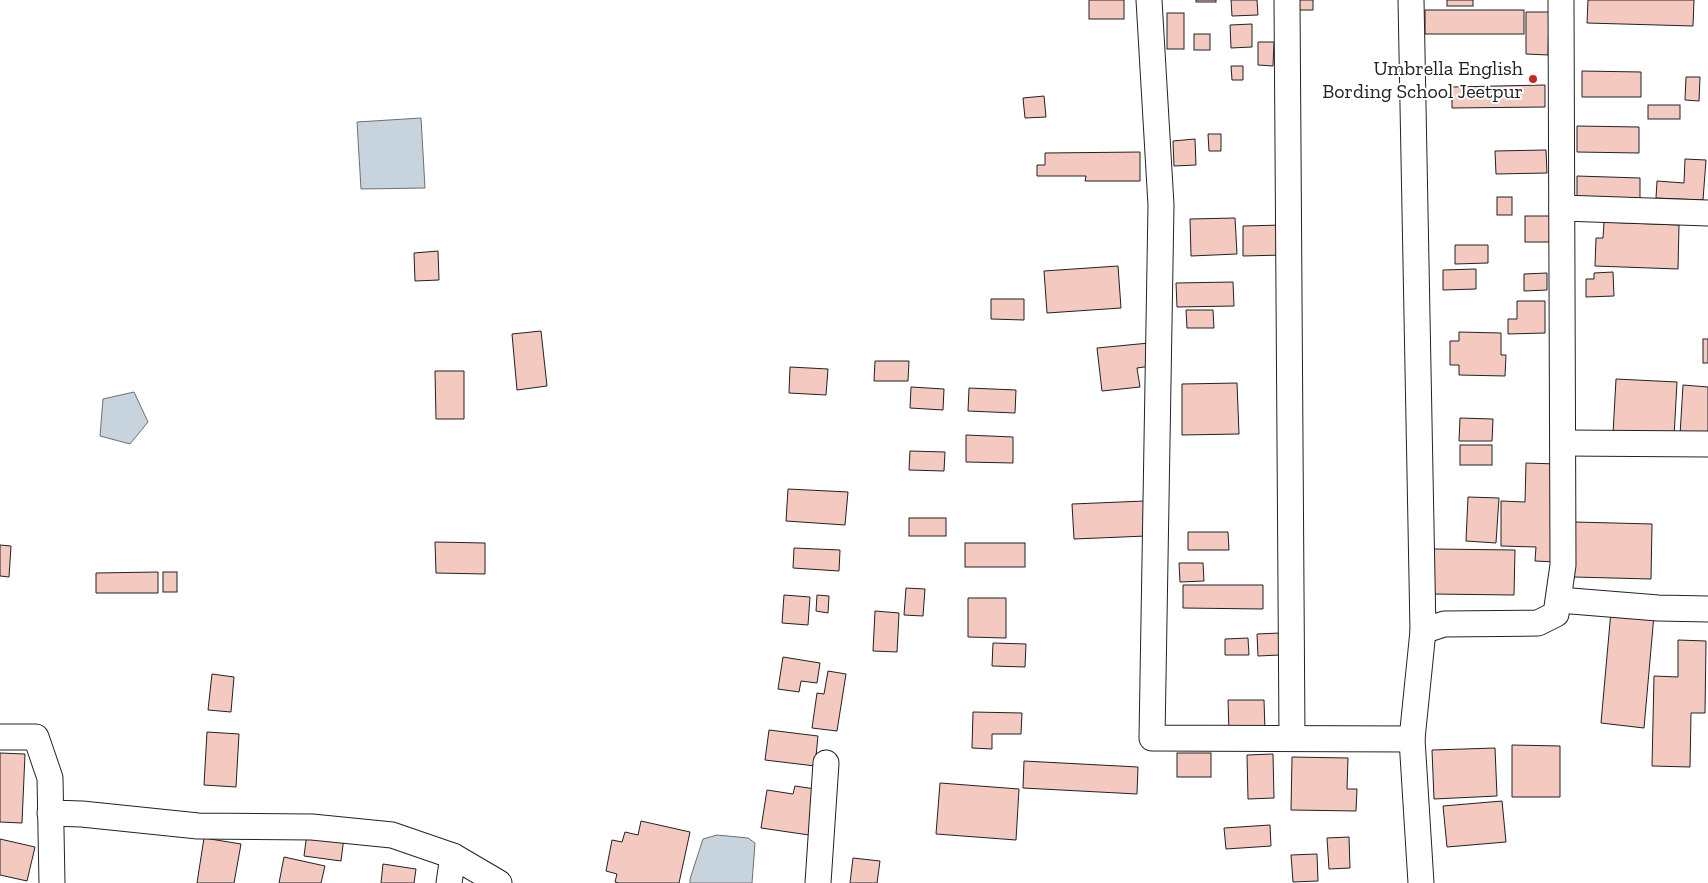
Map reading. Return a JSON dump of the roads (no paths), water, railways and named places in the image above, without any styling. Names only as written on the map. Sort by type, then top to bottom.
[{"type":"street","points":[[1149,0],[1161,205],[1152,738],[1292,737],[1412,739]]},
{"type":"street","points":[[1287,0],[1292,737]]},
{"type":"street","points":[[1411,0],[1423,631],[1412,739],[1421,883]]},
{"type":"street","points":[[1423,631],[1444,624],[1538,623],[1556,614],[1563,565],[1561,0]]},
{"type":"street","points":[[1562,208],[1708,213]]},
{"type":"street","points":[[1563,443],[1708,444]]},
{"type":"street","points":[[1559,600],[1658,608],[1708,609]]},
{"type":"street","points":[[0,737],[36,737],[50,778],[52,883]]},
{"type":"street","points":[[818,883],[826,763]]},
{"type":"street","points":[[50,813],[82,814],[198,826],[312,827],[382,834],[453,856],[499,883]]},
{"type":"street","points":[[449,883],[453,856]]},
{"type":"place","name":"Umbrella English Bording School Jeetpur","points":[[1533,79]]}]
